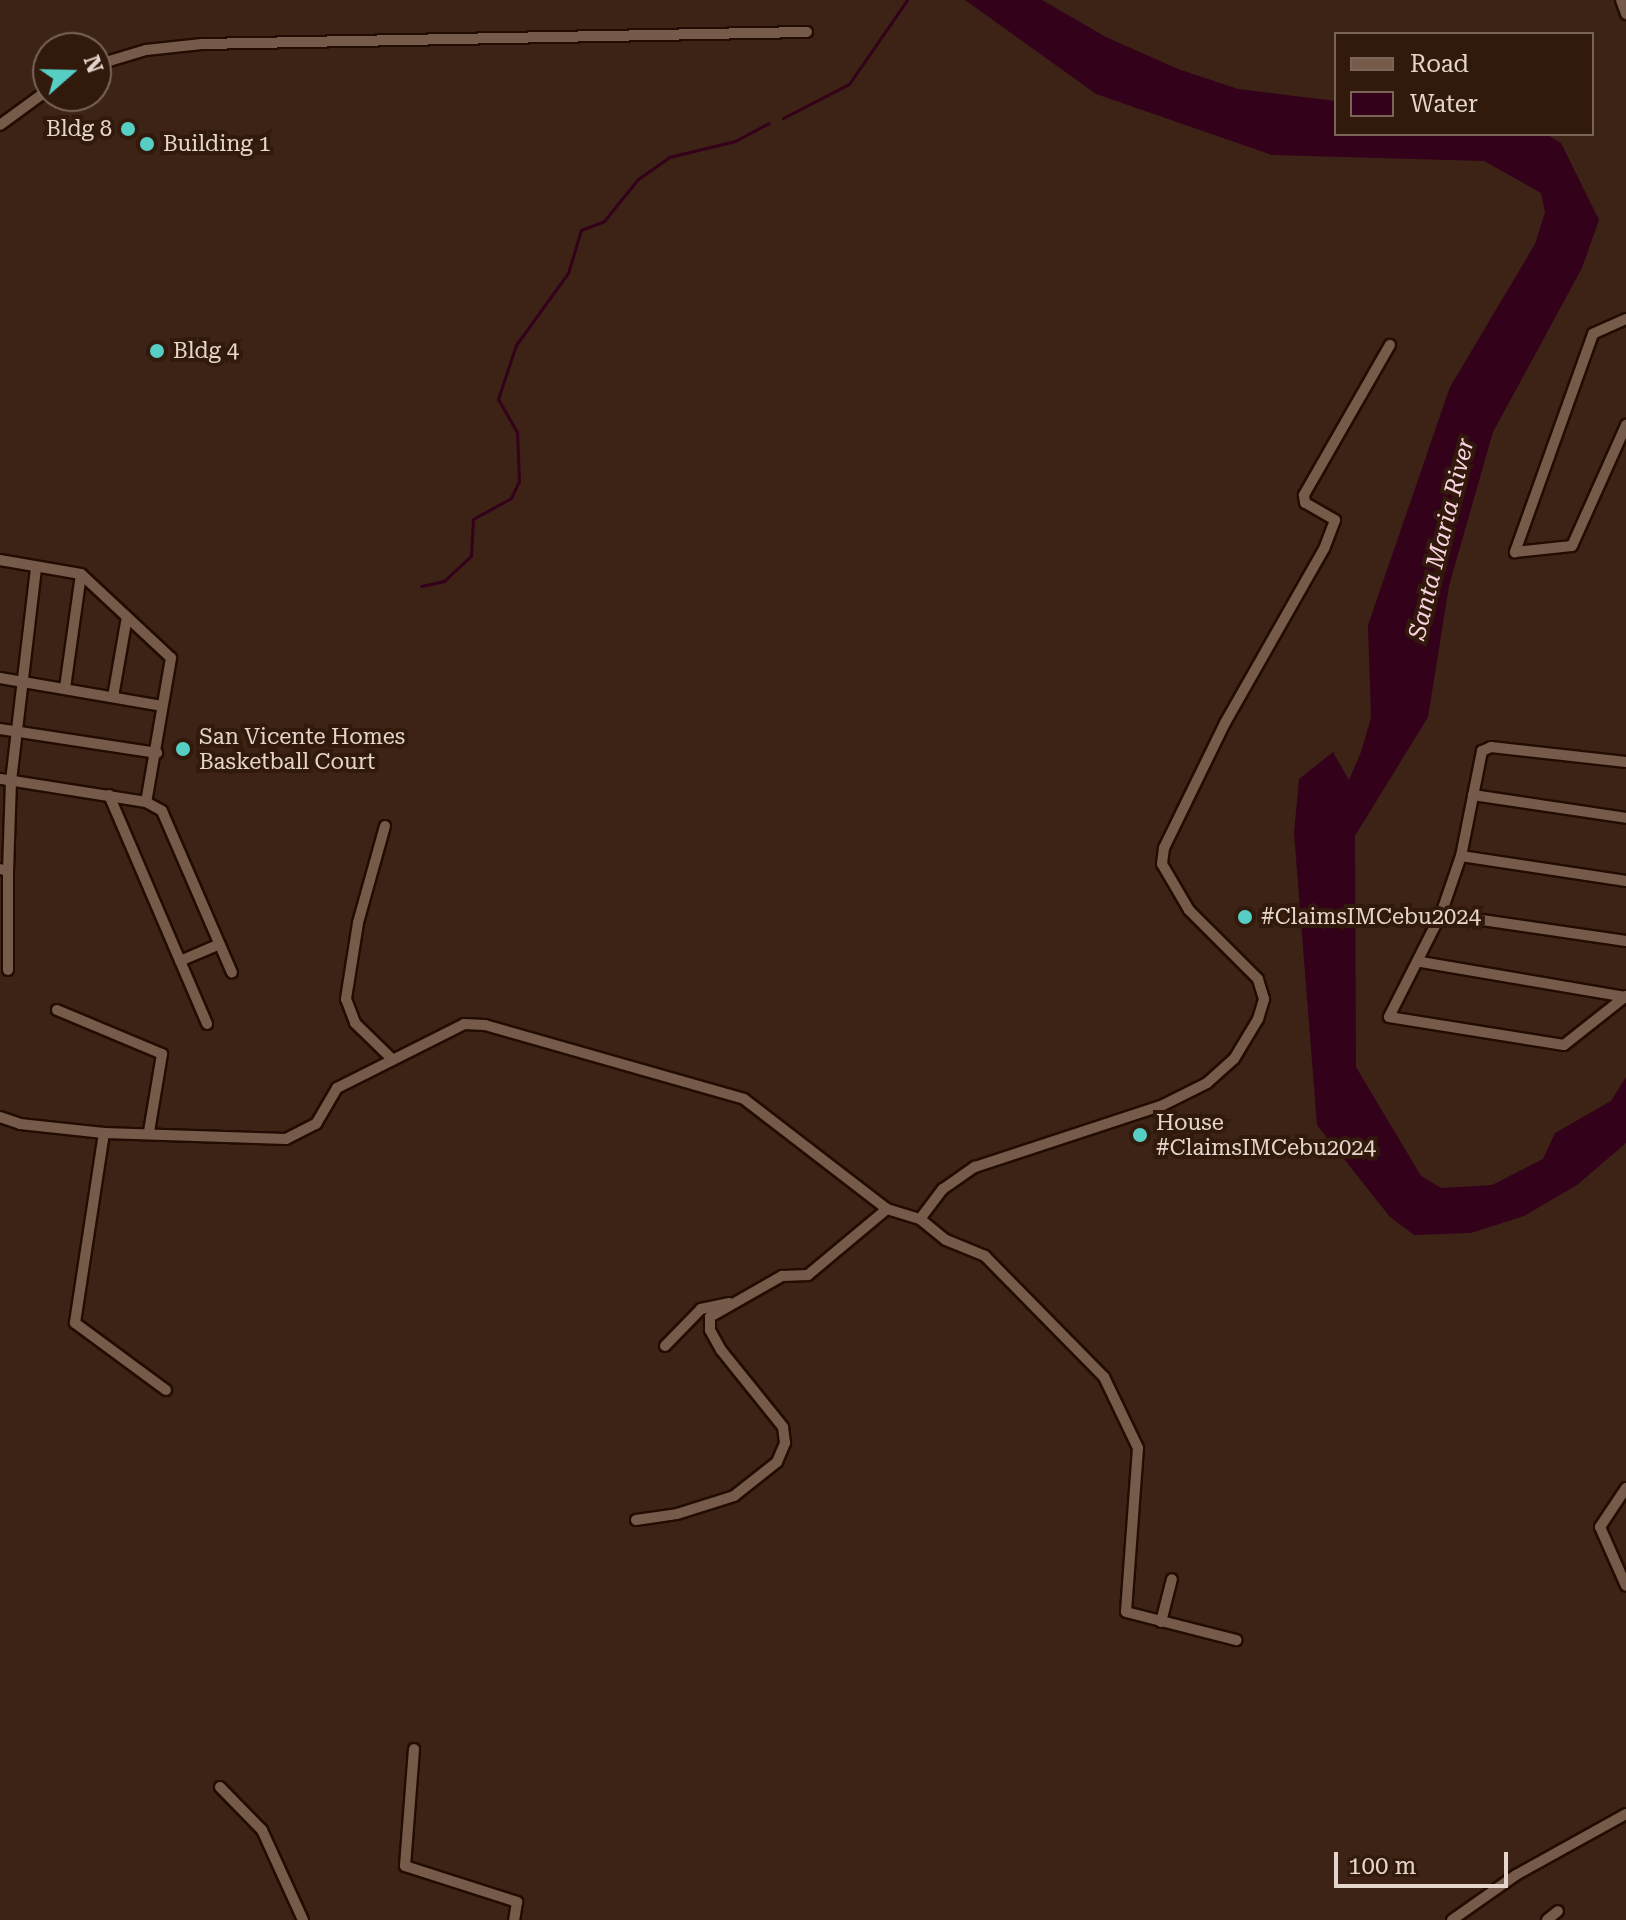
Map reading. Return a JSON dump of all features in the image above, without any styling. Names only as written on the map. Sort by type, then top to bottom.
[{"type":"street","points":[[1621,0],[1626,14]]},
{"type":"street","points":[[112,60],[146,50],[202,44],[525,42],[535,35],[807,32]]},
{"type":"street","points":[[0,125],[32,102]]},
{"type":"street","points":[[1626,319],[1593,334],[1515,552],[1572,546],[1626,425]]},
{"type":"street","points":[[920,1219],[943,1189],[975,1167],[1161,1106],[1207,1083],[1234,1059],[1258,1019],[1264,999],[1258,979],[1189,910],[1162,864],[1164,848],[1225,723],[1324,549],[1335,520],[1305,503],[1304,495],[1390,345]]},
{"type":"street","points":[[0,560],[81,574],[171,658],[157,753],[146,802]]},
{"type":"street","points":[[8,970],[3,917],[5,780],[16,731],[36,568]]},
{"type":"street","points":[[65,688],[81,574]]},
{"type":"street","points":[[113,697],[127,617]]},
{"type":"street","points":[[0,678],[162,706]]},
{"type":"street","points":[[0,729],[157,753]]},
{"type":"street","points":[[1625,996],[1564,1045],[1394,1021],[1388,1010],[1421,962],[1441,914],[1461,856],[1482,751],[1491,747],[1626,762]]},
{"type":"street","points":[[5,780],[146,802],[162,811],[232,973]]},
{"type":"street","points":[[109,795],[207,1024]]},
{"type":"street","points":[[1473,795],[1626,818]]},
{"type":"street","points":[[385,826],[358,923],[346,999],[355,1023],[392,1059]]},
{"type":"street","points":[[1461,856],[1626,881]]},
{"type":"street","points":[[1441,914],[1626,941]]},
{"type":"street","points":[[180,961],[220,944]]},
{"type":"street","points":[[1421,962],[1625,996]]},
{"type":"street","points":[[57,1010],[162,1054],[149,1132]]},
{"type":"street","points":[[0,1117],[20,1124],[104,1133],[149,1132],[251,1141],[286,1139],[316,1124],[337,1088],[442,1032],[464,1024],[485,1025],[744,1099],[887,1209],[920,1219],[946,1240],[985,1256],[1104,1377],[1138,1448],[1126,1612],[1236,1640]]},
{"type":"street","points":[[104,1133],[75,1323],[166,1390]]},
{"type":"street","points":[[636,1520],[677,1514],[734,1496],[777,1462],[785,1443],[783,1427],[710,1330],[714,1312],[782,1276],[808,1275],[887,1209]]},
{"type":"street","points":[[665,1346],[701,1309],[730,1303]]},
{"type":"street","points":[[1626,1488],[1600,1527],[1626,1586]]},
{"type":"street","points":[[1161,1622],[1172,1579]]},
{"type":"street","points":[[414,1749],[405,1866],[517,1902],[514,1920]]},
{"type":"street","points":[[220,1787],[262,1830],[303,1920]]},
{"type":"street","points":[[1452,1920],[1516,1875],[1626,1814]]},
{"type":"water","name":"Santa Maria River","points":[[965,0],[1042,0],[1106,37],[1178,69],[1238,89],[1334,101],[1334,136],[1549,136],[1561,143],[1599,220],[1582,268],[1493,432],[1449,586],[1428,717],[1355,836],[1356,1067],[1421,1176],[1441,1188],[1492,1185],[1543,1159],[1555,1133],[1611,1101],[1626,1077],[1626,1143],[1577,1185],[1524,1216],[1471,1233],[1414,1235],[1390,1217],[1317,1125],[1294,833],[1299,779],[1333,752],[1349,780],[1361,752],[1371,718],[1368,625],[1450,387],[1535,244],[1545,212],[1541,193],[1484,161],[1272,155],[1096,94]]},
{"type":"waterway","points":[[783,118],[849,84],[907,0]]},
{"type":"waterway","points":[[421,586],[444,581],[471,556],[473,519],[511,498],[519,481],[517,432],[498,399],[516,345],[568,273],[581,230],[604,221],[638,179],[669,157],[735,141],[769,123]]},
{"type":"place","name":"Bldg 8","points":[[128,129]]},
{"type":"place","name":"Building 1","points":[[147,144]]},
{"type":"place","name":"Bldg 4","points":[[157,351]]},
{"type":"place","name":"San Vicente Homes Basketball Court","points":[[183,749]]},
{"type":"place","name":"#ClaimsIMCebu2024","points":[[1245,917]]},
{"type":"place","name":"House #ClaimsIMCebu2024","points":[[1140,1135]]}]
